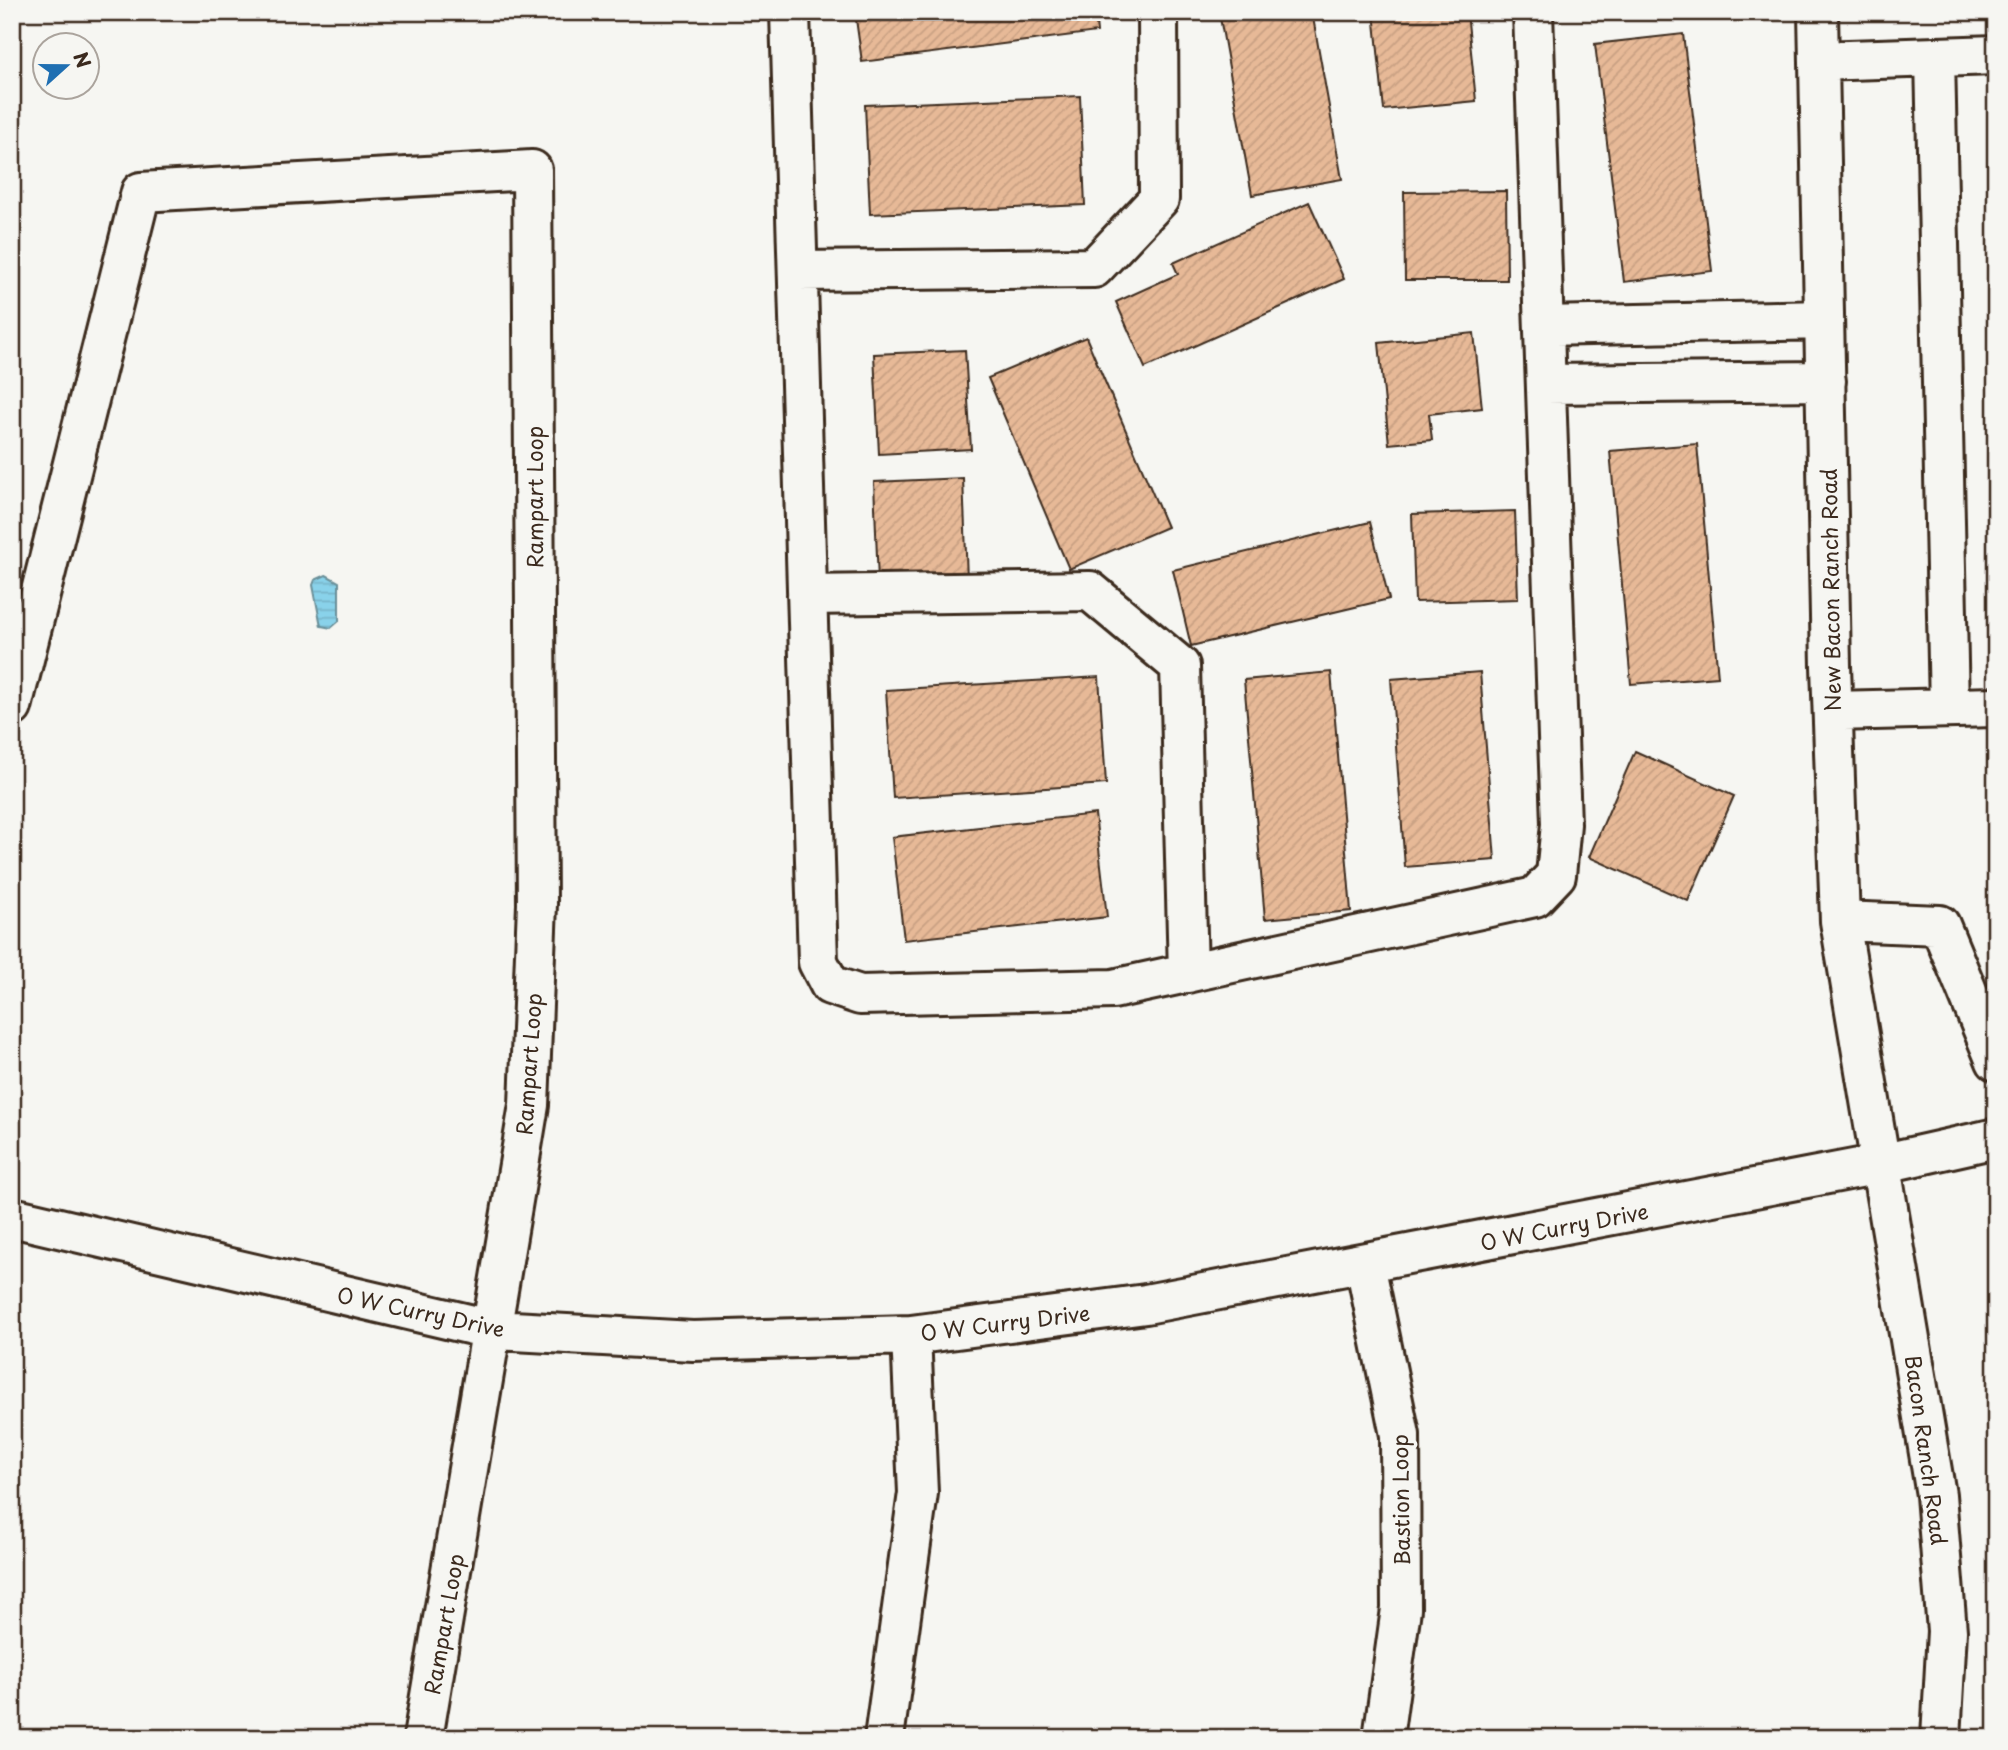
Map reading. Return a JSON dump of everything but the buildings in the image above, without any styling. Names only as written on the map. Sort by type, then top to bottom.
[{"type":"street","points":[[790,12],[818,962],[830,985],[860,995],[1113,989],[1535,897],[1556,875],[1561,824],[1533,12]]},
{"type":"street","points":[[798,271],[1094,268],[1159,199],[1158,12]]},
{"type":"street","name":"New Bacon Ranch Road","points":[[1818,12],[1840,921],[1880,1164]]},
{"type":"street","points":[[1819,61],[1996,55]]},
{"type":"street","points":[[1935,57],[1949,708]]},
{"type":"street","name":"Rampart Loop","points":[[12,707],[141,192],[531,170],[536,918],[529,1105],[494,1330],[423,1738]]},
{"type":"street","points":[[1544,326],[1824,320]]},
{"type":"street","points":[[1546,384],[1826,381]]},
{"type":"street","points":[[807,595],[1090,592],[1180,666],[1188,972]]},
{"type":"street","points":[[1833,711],[1996,706]]},
{"type":"street","points":[[1840,921],[1940,925],[1996,1061]]},
{"type":"street","name":"O W Curry Drive","points":[[12,1217],[494,1330],[693,1341],[911,1335],[1146,1304],[1880,1164],[1996,1138]]},
{"type":"street","name":"Bacon Ranch Road","points":[[1880,1164],[1937,1495],[1947,1631],[1941,1738]]},
{"type":"street","name":"Bastion Loop","points":[[1366,1264],[1400,1435],[1402,1609],[1383,1738]]},
{"type":"street","points":[[884,1738],[918,1493],[911,1335]]},
{"type":"water","points":[[326,575],[339,582],[339,621],[331,628],[321,626],[313,585],[315,580]]}]
